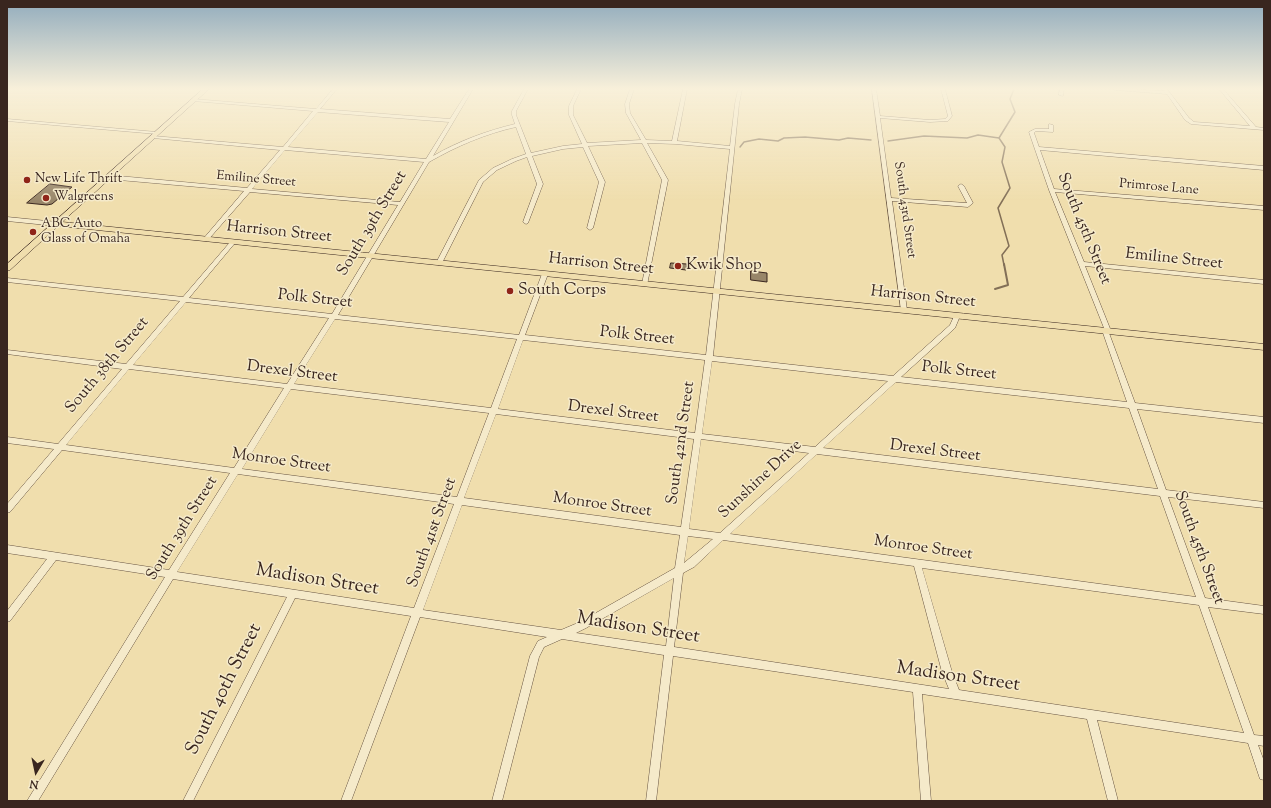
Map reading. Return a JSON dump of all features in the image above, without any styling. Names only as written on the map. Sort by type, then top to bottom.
[{"type":"main road","points":[[7,268],[164,127]]},
{"type":"main road","name":"Harrison Street","points":[[56,224],[1264,347]]},
{"type":"street","points":[[73,127],[284,148],[428,160],[464,140],[507,127]]},
{"type":"street","points":[[206,240],[302,127]]},
{"type":"street","name":"South 39th Street","points":[[32,801],[171,574],[334,316],[448,127]]},
{"type":"street","points":[[518,127],[527,146],[528,155],[540,184],[526,222]]},
{"type":"street","points":[[578,127],[602,182],[590,228]]},
{"type":"street","points":[[636,127],[665,180],[645,284]]},
{"type":"street","points":[[674,143],[677,127]]},
{"type":"street","name":"South 42nd Street","points":[[651,801],[684,532],[709,359],[735,127]]},
{"type":"street","name":"South 43rd Street","points":[[879,127],[904,310]]},
{"type":"street","name":"South 45th Street","points":[[1051,127],[1051,131],[1031,131],[1032,137],[1107,331],[1162,493],[1264,775]]},
{"type":"street","points":[[1231,127],[1264,129]]},
{"type":"street","points":[[439,263],[478,186],[484,177],[504,163],[528,155],[560,148],[586,145],[645,142],[733,148]]},
{"type":"street","points":[[1036,148],[1264,168]]},
{"type":"street","name":"Emiline Street","points":[[108,177],[402,204]]},
{"type":"street","points":[[890,199],[968,205],[970,203],[968,197],[961,186]]},
{"type":"street","name":"Primrose Lane","points":[[1052,190],[1264,208]]},
{"type":"street","name":"Harrison Street","points":[[7,219],[56,224]]},
{"type":"street","name":"South 38th Street","points":[[7,510],[233,242]]},
{"type":"street","name":"Emiline Street","points":[[1081,264],[1264,282]]},
{"type":"street","name":"South 41st Street","points":[[346,801],[544,274]]},
{"type":"street","name":"Polk Street","points":[[7,280],[1264,420]]},
{"type":"street","name":"Sunshine Drive","points":[[497,801],[535,656],[541,644],[562,635],[691,564],[953,326],[957,316]]},
{"type":"street","name":"Drexel Street","points":[[7,352],[1264,506]]},
{"type":"street","name":"Monroe Street","points":[[7,440],[1264,610]]},
{"type":"street","name":"Madison Street","points":[[7,549],[670,652],[1264,741]]},
{"type":"street","points":[[7,618],[54,556]]},
{"type":"street","points":[[917,563],[947,672],[956,694]]},
{"type":"street","name":"South 40th Street","points":[[188,801],[293,594]]},
{"type":"street","points":[[917,689],[926,801]]},
{"type":"street","points":[[1091,715],[1113,801]]},
{"type":"building","name":"Walgreens","points":[[50,184],[72,187],[52,204],[27,203]]},
{"type":"building","name":"Kwik Shop","points":[[671,263],[687,264],[686,270],[670,268]]},
{"type":"building","points":[[751,271],[767,273],[767,282],[751,280]]},
{"type":"waterway","points":[[999,138],[1006,127]]},
{"type":"waterway","points":[[888,141],[924,136],[967,138],[978,135],[999,138]]},
{"type":"waterway","points":[[740,147],[744,142],[759,139],[778,141],[784,138],[805,137],[839,140],[848,138],[871,140]]},
{"type":"waterway","points":[[999,138],[1005,147],[1002,162],[1010,188],[998,208],[1009,246],[1002,255],[1004,265]]},
{"type":"waterway","points":[[995,289],[1008,285],[1004,264]]},
{"type":"place","name":"New Life Thrift","points":[[27,180]]},
{"type":"place","name":"Walgreens","points":[[46,198]]},
{"type":"place","name":"ABC Auto Glass of Omaha","points":[[33,232]]},
{"type":"place","name":"Kwik Shop","points":[[678,266]]},
{"type":"place","name":"South Corps","points":[[510,291]]}]
